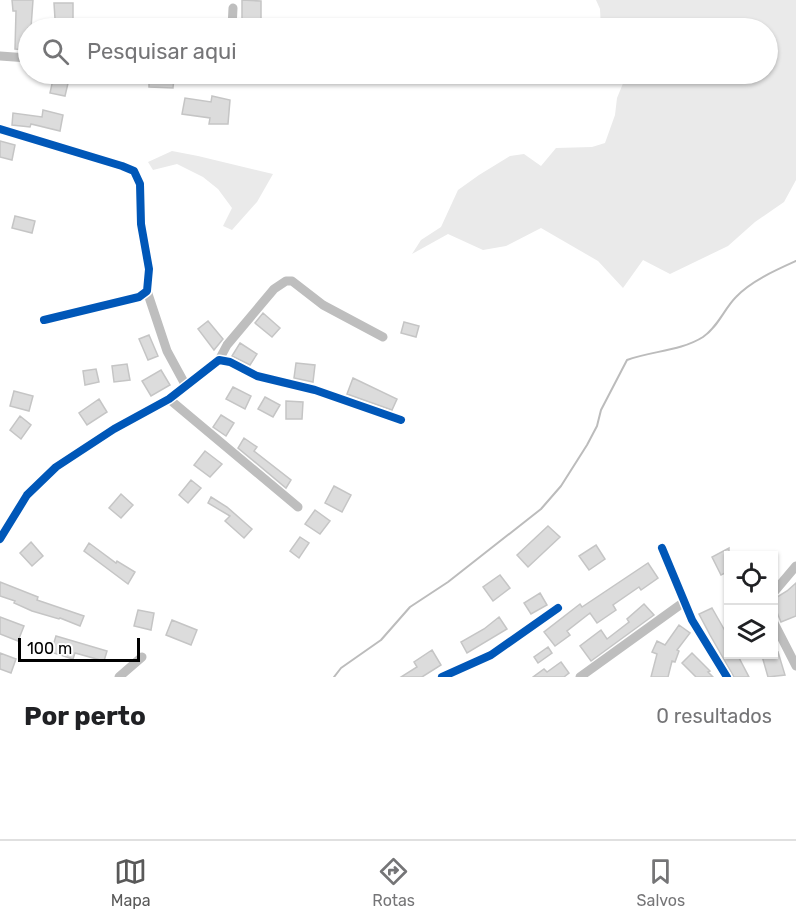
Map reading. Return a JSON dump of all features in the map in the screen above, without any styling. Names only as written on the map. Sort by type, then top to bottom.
[{"type":"street","points":[[232,18],[233,8]]},
{"type":"street","points":[[0,56],[18,57]]},
{"type":"street","points":[[0,129],[134,171],[140,184],[140,216],[149,269],[147,291],[167,351],[186,386]]},
{"type":"street","points":[[0,539],[3,525],[27,495],[56,466],[75,452],[169,399],[219,360],[227,345],[274,289],[286,281],[292,281],[323,305],[383,337]]},
{"type":"street","points":[[44,320],[139,297],[147,291]]},
{"type":"street","points":[[219,360],[230,362],[257,376],[315,390],[401,420]]},
{"type":"street","points":[[169,399],[298,507]]},
{"type":"street","points":[[662,548],[684,602],[727,677]]},
{"type":"street","points":[[778,587],[796,567]]},
{"type":"street","points":[[580,677],[684,602]]},
{"type":"street","points":[[442,677],[491,655],[558,608]]},
{"type":"street","points":[[778,631],[796,666]]},
{"type":"street","points":[[119,677],[142,657]]},
{"type":"shaded area","points":[[596,0],[796,0],[796,180],[784,202],[755,222],[728,246],[670,274],[643,260],[623,288],[598,261],[541,228],[506,246],[483,250],[448,234],[412,254],[421,240],[441,227],[458,190],[510,156],[524,154],[541,166],[556,148],[592,147],[605,143],[623,84],[778,84],[778,18],[600,18]]},
{"type":"shaded area","points":[[172,151],[273,174],[257,202],[232,230],[223,226],[232,208],[218,189],[203,177],[177,164],[153,170],[148,162]]},
{"type":"building","points":[[12,0],[33,0],[32,18],[18,18],[18,49],[15,49],[16,11],[13,11]]},
{"type":"building","points":[[242,0],[261,1],[261,18],[242,18]]},
{"type":"building","points":[[54,3],[73,3],[73,18],[55,18]]},
{"type":"building","points":[[52,84],[68,84],[65,96],[50,93]]},
{"type":"building","points":[[149,84],[173,84],[173,88],[149,87]]},
{"type":"building","points":[[212,96],[230,100],[228,124],[209,124],[210,118],[182,114],[185,98],[211,102]]},
{"type":"building","points":[[43,110],[63,115],[60,131],[31,124],[30,127],[12,125],[13,113],[42,117]]},
{"type":"building","points":[[0,141],[15,145],[12,160],[0,157]]},
{"type":"building","points":[[15,216],[35,221],[32,233],[12,228]]},
{"type":"building","points":[[263,313],[280,328],[272,337],[255,323]]},
{"type":"building","points":[[208,321],[223,339],[214,350],[198,329]]},
{"type":"building","points":[[404,322],[419,326],[416,337],[401,333]]},
{"type":"building","points":[[149,335],[158,356],[148,360],[139,339]]},
{"type":"building","points":[[240,343],[257,354],[250,365],[232,356]]},
{"type":"building","points":[[296,363],[315,365],[313,382],[294,378]]},
{"type":"building","points":[[127,364],[130,380],[114,382],[112,366]]},
{"type":"building","points":[[96,369],[99,382],[85,385],[83,371]]},
{"type":"building","points":[[161,370],[170,385],[151,396],[142,381]]},
{"type":"building","points":[[353,378],[397,399],[392,410],[347,394]]},
{"type":"building","points":[[233,387],[251,396],[245,409],[226,399]]},
{"type":"building","points":[[14,391],[33,396],[29,411],[10,406]]},
{"type":"building","points":[[265,397],[280,405],[273,417],[258,409]]},
{"type":"building","points":[[99,399],[107,412],[87,425],[79,413]]},
{"type":"building","points":[[286,401],[303,402],[302,419],[286,419]]},
{"type":"building","points":[[221,415],[234,423],[226,436],[213,427]]},
{"type":"building","points":[[20,416],[31,425],[21,439],[10,430]]},
{"type":"building","points":[[244,438],[257,447],[254,451],[291,480],[286,488],[238,448]]},
{"type":"building","points":[[205,451],[222,464],[210,477],[194,465]]},
{"type":"building","points":[[191,480],[201,488],[188,503],[179,495]]},
{"type":"building","points":[[334,486],[351,495],[342,512],[325,503]]},
{"type":"building","points":[[121,494],[133,505],[121,518],[109,508]]},
{"type":"building","points":[[211,497],[227,507],[252,529],[244,538],[225,521],[230,516],[208,503]]},
{"type":"building","points":[[315,510],[330,521],[320,534],[305,524]]},
{"type":"building","points":[[548,526],[560,537],[528,567],[517,555]]},
{"type":"building","points":[[300,537],[309,543],[299,558],[290,551]]},
{"type":"building","points":[[31,542],[43,556],[32,566],[20,553]]},
{"type":"building","points":[[89,543],[116,563],[117,561],[135,572],[128,584],[84,551]]},
{"type":"building","points":[[596,545],[605,559],[589,570],[579,556]]},
{"type":"building","points":[[729,548],[729,551],[724,551],[724,574],[721,575],[712,557]]},
{"type":"building","points":[[648,563],[658,578],[641,590],[639,587],[613,605],[616,610],[597,623],[590,613],[567,631],[570,635],[555,646],[544,632],[580,604],[582,607]]},
{"type":"building","points":[[500,575],[510,588],[493,601],[483,587]]},
{"type":"building","points":[[0,582],[38,597],[37,600],[84,616],[80,626],[32,611],[14,603],[15,601],[0,596]]},
{"type":"building","points":[[796,583],[796,616],[781,622],[778,615],[778,597]]},
{"type":"building","points":[[540,593],[547,605],[531,614],[524,603]]},
{"type":"building","points":[[644,604],[654,615],[591,661],[580,646],[601,630],[607,639],[629,622],[627,619]]},
{"type":"building","points":[[712,608],[724,629],[724,659],[740,659],[749,677],[734,677],[710,635],[699,614]]},
{"type":"building","points":[[138,610],[154,613],[151,630],[134,626]]},
{"type":"building","points":[[0,617],[24,626],[18,641],[0,634]]},
{"type":"building","points":[[499,617],[507,629],[467,653],[461,642]]},
{"type":"building","points":[[172,620],[197,630],[191,645],[166,635]]},
{"type":"building","points":[[679,625],[690,633],[677,650],[679,651],[675,662],[672,661],[668,677],[651,677],[657,654],[652,652],[657,641],[665,645]]},
{"type":"building","points":[[56,636],[107,651],[104,661],[75,653],[73,659],[51,652]]},
{"type":"building","points":[[548,647],[552,653],[538,663],[534,657]]},
{"type":"building","points":[[432,650],[441,665],[422,677],[401,677],[417,667],[414,662]]},
{"type":"building","points":[[778,652],[785,675],[768,677],[763,659],[778,659]]},
{"type":"building","points":[[0,653],[16,659],[11,673],[0,669]]},
{"type":"building","points":[[692,653],[713,677],[696,677],[682,663]]},
{"type":"building","points":[[561,662],[569,673],[564,677],[533,677],[544,669],[547,672]]},
{"type":"waterway","points":[[334,677],[341,668],[381,640],[410,607],[448,582],[541,509],[561,486],[587,445],[597,426],[601,410],[627,360],[676,348],[703,337],[713,328],[742,291],[764,276],[796,261]]},
{"type":"cycle path","points":[[0,129],[122,166],[134,171],[140,184],[141,224],[149,269],[147,291],[139,297],[44,320]]},
{"type":"cycle path","points":[[0,539],[27,495],[56,467],[114,429],[169,399],[219,360],[230,362],[257,376],[315,390],[401,420]]},
{"type":"cycle path","points":[[662,548],[692,620],[727,677]]},
{"type":"cycle path","points":[[442,677],[491,655],[558,608]]}]
